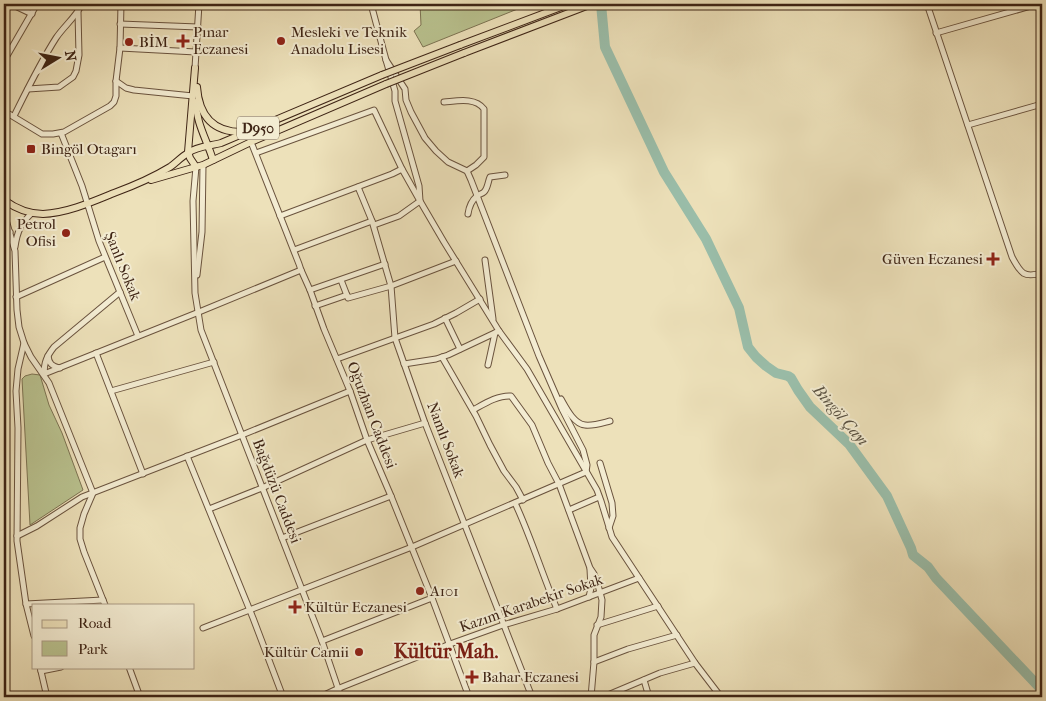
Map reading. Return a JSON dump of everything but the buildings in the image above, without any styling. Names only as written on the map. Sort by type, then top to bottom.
[{"type":"main road","name":"D950","points":[[4,200],[15,207],[32,213],[43,214],[87,204],[138,184],[171,167],[188,152],[221,143],[382,75],[569,4]]},
{"type":"main road","name":"D950","points":[[138,184],[196,168],[251,142],[386,84],[592,4]]},
{"type":"main road","points":[[196,68],[188,152],[196,168]]},
{"type":"main road","points":[[196,68],[198,97],[204,115],[208,120],[218,127],[235,132],[248,132]]},
{"type":"main road","points":[[196,68],[197,116],[213,160]]},
{"type":"street","points":[[11,4],[32,14]]},
{"type":"street","points":[[4,61],[37,4]]},
{"type":"street","points":[[14,116],[57,37],[82,4]]},
{"type":"street","points":[[4,111],[42,134],[61,133],[110,106],[116,96],[121,4]]},
{"type":"street","points":[[196,68],[199,4]]},
{"type":"street","points":[[926,4],[1012,258],[1024,274],[1029,276],[1042,273]]},
{"type":"street","points":[[936,33],[1038,4]]},
{"type":"street","points":[[371,5],[419,186],[420,201]]},
{"type":"street","points":[[28,89],[59,86],[73,77],[79,55],[78,11]]},
{"type":"street","points":[[120,24],[198,27]]},
{"type":"street","points":[[120,48],[196,52]]},
{"type":"street","points":[[386,60],[405,89],[410,112],[426,138],[448,162],[467,171],[520,303],[539,356],[562,409],[583,450],[587,465],[586,472]]},
{"type":"street","points":[[116,81],[126,88],[134,90],[193,96]]},
{"type":"street","points":[[444,102],[468,101],[478,103],[484,109],[484,157],[467,171]]},
{"type":"street","points":[[968,125],[1041,104],[1042,110]]},
{"type":"street","points":[[256,154],[374,110],[402,169],[420,201],[494,322]]},
{"type":"street","name":"Şanlı Sokak","points":[[61,133],[82,186],[105,257],[138,336]]},
{"type":"street","name":"Oğuzhan Caddesi","points":[[251,142],[350,391],[367,440],[392,496],[450,644],[468,697]]},
{"type":"street","points":[[196,292],[202,232],[203,165]]},
{"type":"street","points":[[196,168],[193,201],[196,292]]},
{"type":"street","points":[[280,216],[402,169]]},
{"type":"street","points":[[468,214],[469,207],[477,196],[484,192],[490,176],[505,175]]},
{"type":"street","name":"Namlı Sokak","points":[[358,187],[373,223],[391,286],[395,338],[425,423],[532,697]]},
{"type":"street","points":[[294,250],[399,216],[420,201]]},
{"type":"street","points":[[4,213],[15,251]]},
{"type":"street","points":[[26,604],[104,602],[80,539],[80,528],[93,493],[54,392],[44,374],[31,357],[19,327],[16,297],[16,237],[25,219],[32,213]]},
{"type":"street","points":[[4,240],[10,232]]},
{"type":"street","points":[[16,297],[105,257]]},
{"type":"street","points":[[485,260],[497,332],[528,368],[600,497],[609,530],[614,540],[695,663],[719,695],[703,697]]},
{"type":"street","points":[[341,280],[348,298],[391,286],[456,261]]},
{"type":"street","points":[[310,290],[385,264]]},
{"type":"street","points":[[44,374],[301,270]]},
{"type":"street","points":[[44,374],[44,364],[54,347],[120,292]]},
{"type":"street","name":"Bağdüzü Caddesi","points":[[196,292],[201,330],[322,641],[341,697]]},
{"type":"street","points":[[315,306],[346,295]]},
{"type":"street","points":[[337,360],[445,318],[480,299]]},
{"type":"street","points":[[445,318],[460,350]]},
{"type":"street","points":[[404,364],[460,350],[497,332]]},
{"type":"street","points":[[488,365],[497,332]]},
{"type":"street","points":[[24,343],[18,369],[16,391],[18,428],[17,536],[26,604],[32,628]]},
{"type":"street","points":[[96,353],[143,474]]},
{"type":"street","points":[[48,356],[52,366],[60,368]]},
{"type":"street","points":[[442,356],[504,471],[523,500]]},
{"type":"street","points":[[111,391],[214,362]]},
{"type":"street","points":[[554,388],[577,422],[584,426],[610,421]]},
{"type":"street","points":[[17,536],[37,526],[82,497],[350,391]]},
{"type":"street","points":[[472,410],[495,399],[507,395],[511,396],[532,425],[559,484],[600,592],[602,609],[594,635],[591,697]]},
{"type":"street","points":[[209,510],[367,440],[425,423]]},
{"type":"street","points":[[187,456],[250,610],[283,697]]},
{"type":"street","points":[[600,463],[612,503],[613,516],[609,530]]},
{"type":"street","points":[[203,628],[412,547],[586,472]]},
{"type":"street","points":[[282,538],[392,496]]},
{"type":"street","points":[[569,510],[600,497]]},
{"type":"street","points":[[515,503],[525,524],[556,609]]},
{"type":"street","points":[[588,597],[591,588],[590,568]]},
{"type":"street","name":"Kazım Karabekir Sokak","points":[[320,697],[450,644],[556,609],[639,578]]},
{"type":"street","points":[[322,641],[432,598]]},
{"type":"street","points":[[597,625],[658,606]]},
{"type":"street","points":[[594,662],[628,649],[677,635]]},
{"type":"street","points":[[604,697],[660,673],[695,663]]},
{"type":"street","points":[[128,668],[140,697]]},
{"type":"street","points":[[41,669],[47,697]]},
{"type":"street","points":[[644,680],[649,697]]},
{"type":"green space","points":[[420,4],[530,4],[423,47],[414,31],[421,25]]},
{"type":"green space","points":[[32,374],[40,375],[49,405],[62,433],[83,490],[30,525],[22,379]]},
{"type":"waterway","name":"Bingöl Çayı","points":[[601,4],[605,47],[664,172],[706,239],[739,308],[748,347],[766,366],[776,373],[791,378],[810,407],[849,444],[887,496],[913,555],[928,567],[936,578],[1042,690]]},
{"type":"place","name":"Pınar Eczanesi","points":[[183,41]]},
{"type":"place","name":"Mesleki ve Teknik Anadolu Lisesi","points":[[281,41]]},
{"type":"place","name":"BİM","points":[[129,42]]},
{"type":"place","name":"Bingöl Otagarı","points":[[31,149]]},
{"type":"place","name":"Petrol Ofisi","points":[[66,233]]},
{"type":"place","name":"Güven Eczanesi","points":[[993,259]]},
{"type":"place","name":"A101","points":[[420,591]]},
{"type":"place","name":"Kültür Eczanesi","points":[[295,607]]},
{"type":"place","name":"Kültür Camii","points":[[359,652]]},
{"type":"place","name":"Bahar Eczanesi","points":[[472,677]]},
{"type":"district","name":"Kültür Mah.","points":[[446,651]]}]
